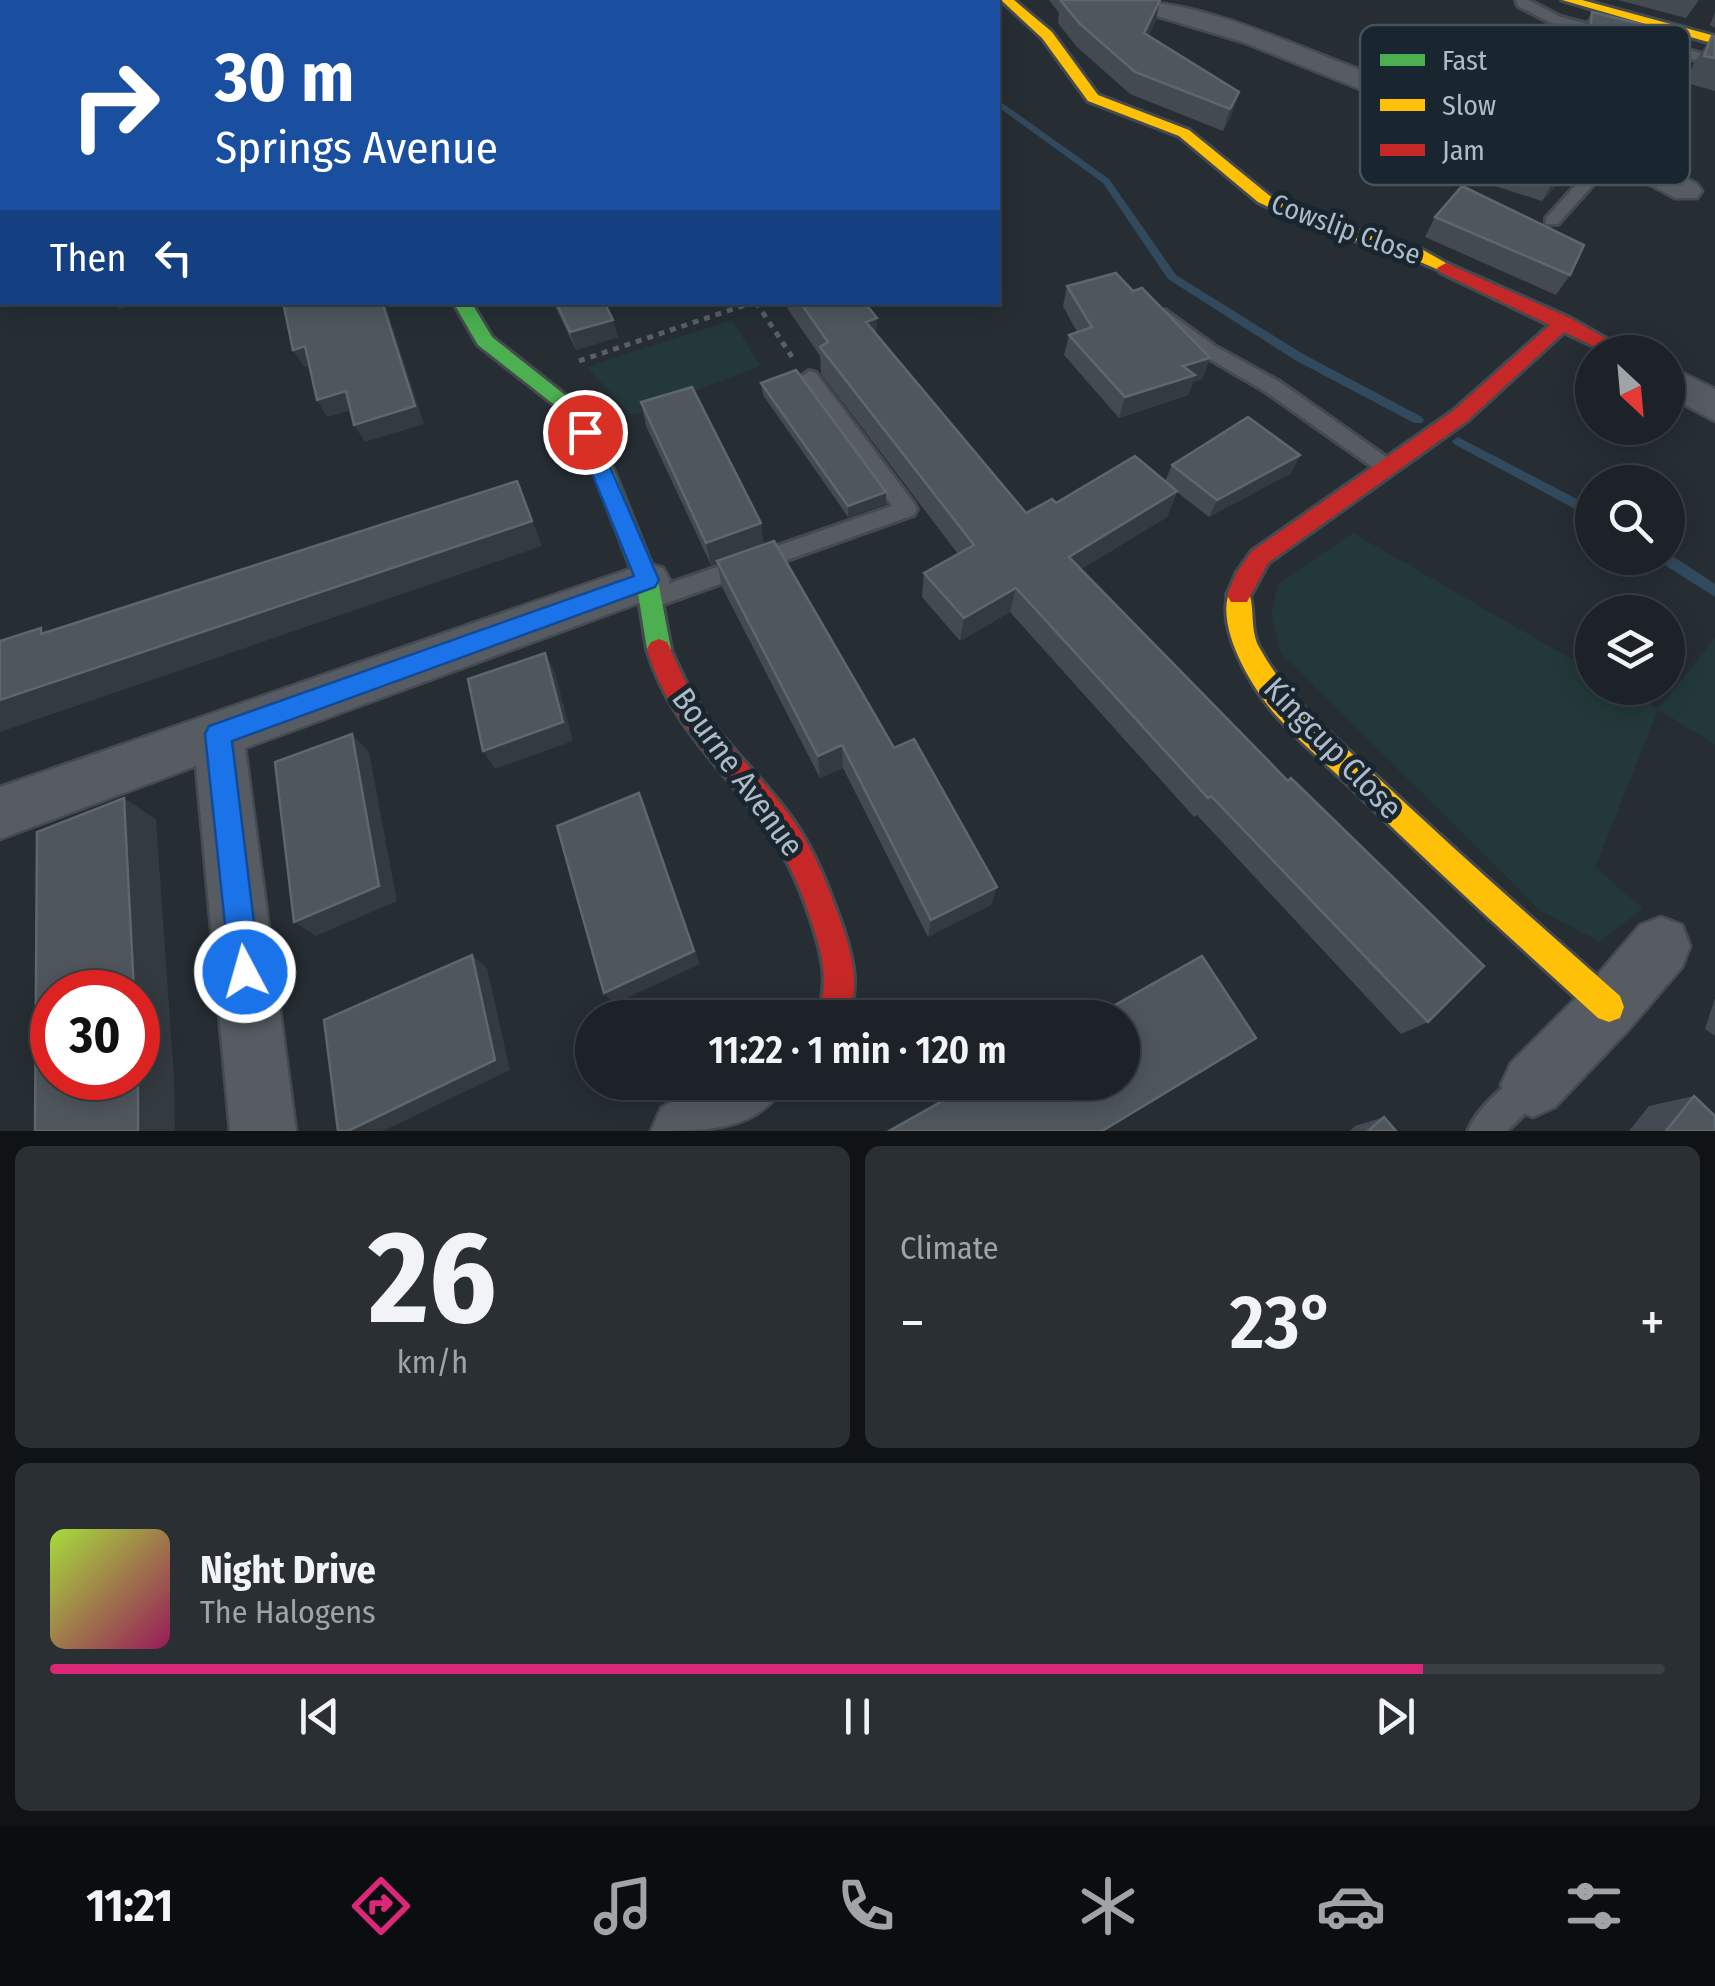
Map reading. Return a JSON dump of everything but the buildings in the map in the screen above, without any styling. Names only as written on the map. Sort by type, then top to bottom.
[{"type":"street","name":"Cowslip Close","points":[[1007,0],[1046,35],[1093,98],[1184,133],[1264,199],[1314,222],[1417,254],[1589,335]]},
{"type":"street","points":[[1129,0],[1252,36],[1360,80]]},
{"type":"street","points":[[1568,0],[1660,25]]},
{"type":"street","points":[[1690,33],[1715,40]]},
{"type":"street","points":[[1675,185],[1686,191]]},
{"type":"street","name":"Bourne Avenue","points":[[464,305],[484,341],[574,410],[596,454],[649,590],[662,665],[710,743],[776,819],[809,870],[842,968],[839,1000]]},
{"type":"street","name":"Kingcup Close","points":[[1564,322],[1460,416],[1260,556],[1238,588],[1236,606],[1246,650],[1298,720],[1425,842],[1609,1007]]},
{"type":"street","points":[[1685,389],[1715,408]]},
{"type":"street","points":[[0,814],[218,734],[649,590]]},
{"type":"street","points":[[218,734],[263,1131]]},
{"type":"street","points":[[1533,1085],[1609,1007],[1661,946]]},
{"type":"street","points":[[698,1128],[733,1100]]},
{"type":"lane","points":[[1522,0],[1556,20],[1575,25]]},
{"type":"lane","points":[[1690,55],[1715,62]]},
{"type":"lane","points":[[1552,221],[1585,185]]},
{"type":"lane","points":[[1152,306],[1208,350],[1272,387],[1385,466]]},
{"type":"lane","points":[[649,590],[906,508],[802,370]]},
{"type":"lane","points":[[1484,1131],[1533,1085]]},
{"type":"path","points":[[528,378],[746,305]]},
{"type":"path","points":[[757,305],[802,370]]},
{"type":"green space","points":[[732,320],[760,366],[632,415],[587,367]]},
{"type":"green space","points":[[1353,533],[1575,661],[1575,705],[1651,705],[1658,709],[1661,705],[1685,705],[1685,675],[1715,638],[1715,744],[1658,710],[1595,867],[1643,909],[1599,941],[1541,911],[1281,653],[1271,612],[1279,583]]},
{"type":"waterway","points":[[1000,104],[1106,181],[1172,277],[1299,357],[1418,420]]},
{"type":"waterway","points":[[1458,441],[1575,504]]},
{"type":"waterway","points":[[1685,571],[1715,591]]},
{"type":"traffic: fast","points":[[464,305],[485,341],[574,410],[597,454],[647,581],[659,649]]},
{"type":"traffic: slow","points":[[1007,0],[1047,35],[1093,98],[1184,133],[1264,199],[1313,222],[1417,254],[1446,268]]},
{"type":"traffic: slow","points":[[1568,0],[1660,25]]},
{"type":"traffic: slow","points":[[1690,33],[1715,40]]},
{"type":"traffic: slow","points":[[1239,595],[1239,623],[1246,648],[1282,704],[1426,842],[1609,1007]]},
{"type":"traffic: jam","points":[[1446,268],[1586,335]]},
{"type":"traffic: jam","points":[[1239,595],[1260,557],[1460,416],[1564,322]]},
{"type":"traffic: jam","points":[[659,649],[666,671],[691,716],[776,819],[802,861],[834,947],[839,968],[838,1000]]},
{"type":"route","points":[[245,972],[218,734],[647,580],[585,432]]}]
